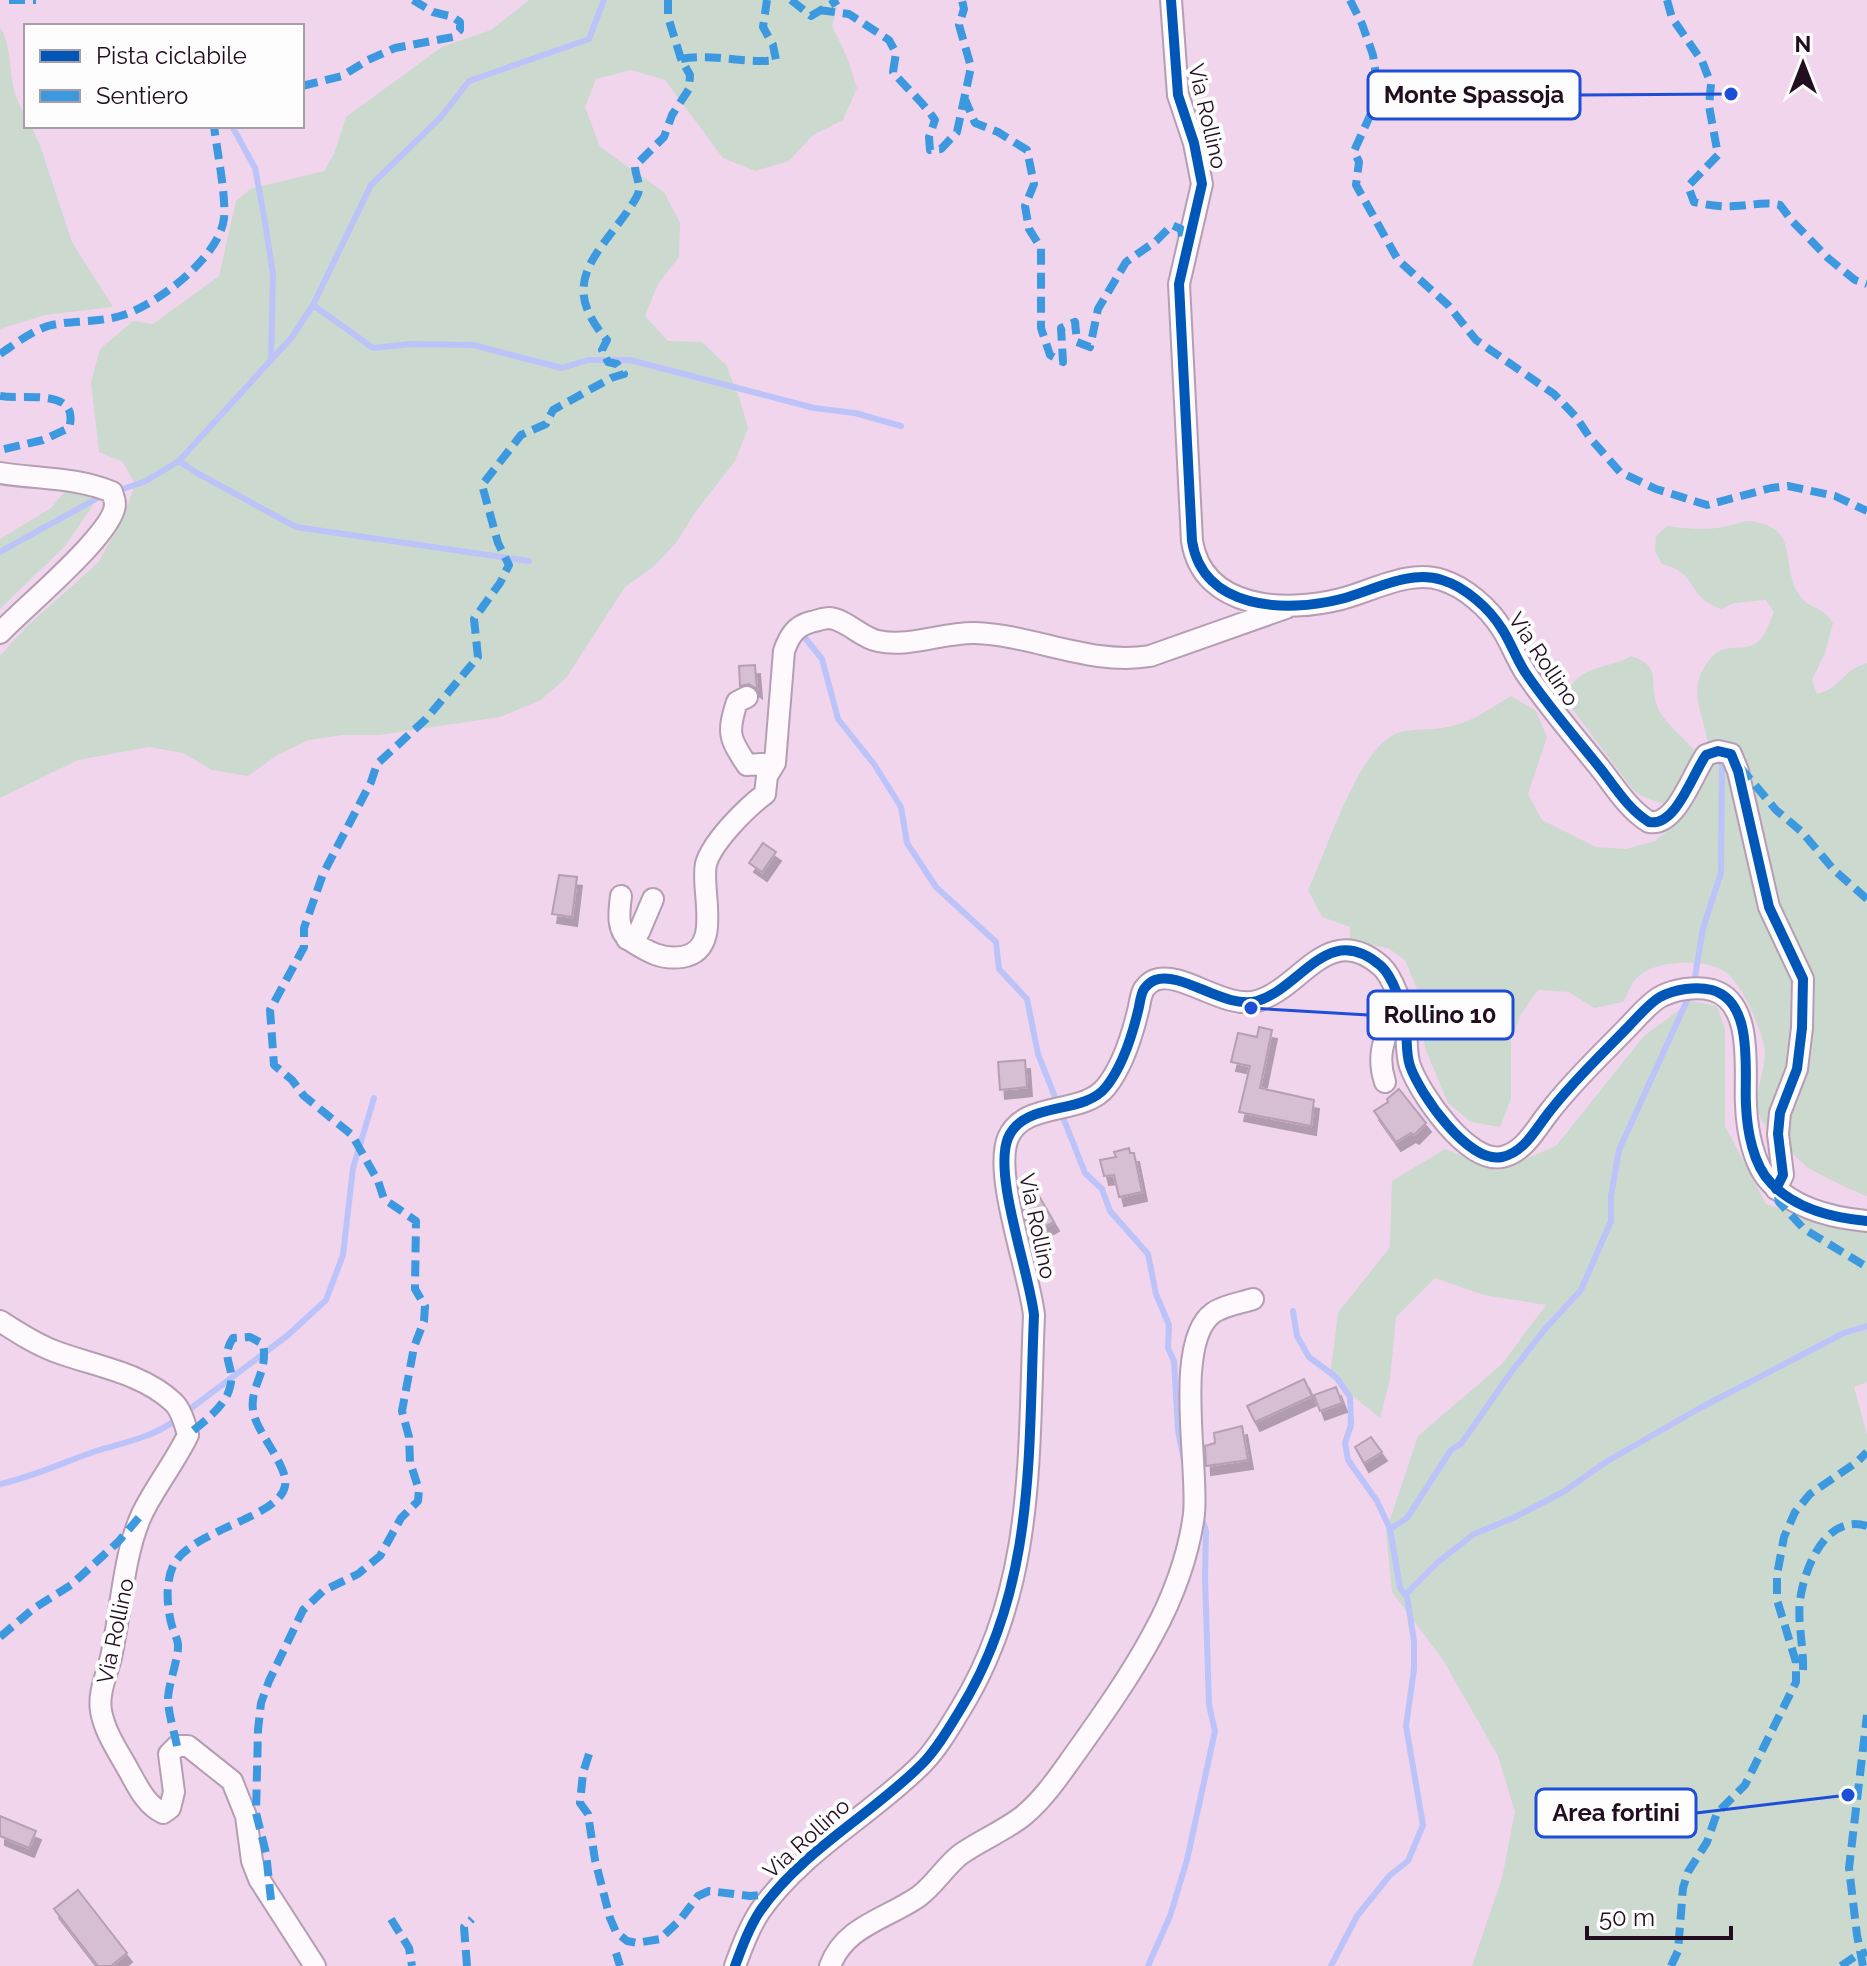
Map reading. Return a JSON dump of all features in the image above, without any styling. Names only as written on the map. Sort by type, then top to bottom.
[{"type":"street","name":"Via Rollino","points":[[1171,0],[1178,95],[1194,143],[1202,184],[1179,284],[1194,557],[1207,579],[1229,594],[1269,604],[1293,606]]},
{"type":"street","points":[[0,473],[75,480],[98,486],[112,492],[115,504],[111,518],[70,567],[0,633]]},
{"type":"street","name":"Via Rollino","points":[[627,939],[659,958],[686,956],[701,946],[708,929],[706,865],[712,852],[745,809],[765,794],[767,776],[775,763],[784,651],[789,636],[802,624],[829,618],[877,641],[898,642],[973,633],[1001,635],[1108,658],[1130,659],[1150,656],[1293,606],[1338,600],[1397,581],[1425,577],[1439,579],[1466,592],[1483,606],[1501,627],[1524,670],[1568,731],[1628,805],[1649,822],[1660,822],[1671,815],[1706,755],[1718,751],[1731,754],[1738,771],[1769,907],[1803,979],[1797,1069],[1780,1113],[1778,1134],[1783,1175],[1776,1189],[1762,1173],[1749,1132],[1745,1103],[1746,1045],[1737,1016],[1729,1001],[1711,990],[1684,989],[1657,999],[1572,1085],[1524,1145],[1501,1157],[1486,1157],[1457,1136],[1430,1101],[1410,1066],[1405,1022],[1386,971],[1378,964],[1354,952],[1343,951],[1319,958],[1273,993],[1253,1002],[1234,1001],[1168,978],[1146,986],[1125,1051],[1102,1093],[1019,1123],[1006,1142],[1004,1156],[1009,1204],[1032,1295],[1034,1315],[1024,1520],[1018,1563],[1002,1624],[978,1679],[933,1750],[900,1784],[810,1857],[773,1894],[747,1933],[735,1966]]},
{"type":"street","points":[[747,697],[737,702],[730,723],[731,741],[747,765],[775,763]]},
{"type":"street","points":[[621,896],[618,919],[627,939],[639,932],[653,899]]},
{"type":"street","points":[[1385,1082],[1380,1066],[1381,1048],[1397,999]]},
{"type":"street","points":[[1776,1189],[1826,1214],[1867,1221]]},
{"type":"street","points":[[830,1966],[835,1952],[857,1930],[916,1898],[930,1888],[958,1856],[1023,1815],[1051,1786],[1111,1703],[1155,1632],[1182,1566],[1194,1512],[1190,1376],[1195,1346],[1201,1329],[1212,1314],[1253,1299]]},
{"type":"street","name":"Via Rollino","points":[[0,1321],[51,1350],[124,1373],[175,1403],[188,1435],[142,1514],[136,1532],[100,1707],[106,1730],[153,1808],[163,1813],[170,1808],[174,1792],[169,1754],[177,1746],[188,1746],[232,1781],[246,1816],[252,1861],[259,1879],[315,1966]]},
{"type":"shaded area","points":[[529,0],[839,0],[832,26],[857,88],[843,120],[813,135],[789,161],[755,171],[723,158],[665,80],[631,70],[596,79],[585,107],[600,147],[664,192],[680,223],[679,257],[658,284],[645,316],[668,341],[702,342],[726,365],[748,428],[735,461],[676,543],[653,567],[625,587],[566,678],[541,700],[500,717],[379,735],[343,735],[308,740],[277,755],[248,776],[212,770],[183,753],[149,747],[78,760],[0,798],[0,656],[28,625],[98,563],[123,518],[135,484],[123,462],[99,452],[91,382],[100,349],[133,321],[153,324],[219,276],[236,201],[250,189],[324,171],[334,154],[346,117],[442,47],[491,30]]},
{"type":"shaded area","points":[[0,27],[7,43],[16,96],[24,114],[24,128],[32,128],[40,145],[72,242],[113,307],[45,315],[0,329]]},
{"type":"shaded area","points":[[70,485],[88,490],[92,507],[65,546],[0,609],[0,539],[51,508]]},
{"type":"shaded area","points":[[1745,521],[1763,524],[1783,538],[1790,572],[1800,596],[1825,613],[1833,623],[1825,653],[1812,680],[1817,694],[1832,688],[1852,670],[1867,663],[1867,1196],[1807,1167],[1764,1124],[1757,1100],[1764,1061],[1763,1041],[1746,998],[1722,970],[1685,962],[1658,966],[1637,978],[1623,1002],[1594,1008],[1569,992],[1538,990],[1521,1014],[1511,1040],[1511,1099],[1500,1127],[1471,1122],[1448,1103],[1425,1048],[1417,989],[1405,960],[1388,948],[1350,941],[1350,927],[1322,917],[1308,890],[1358,777],[1386,740],[1401,732],[1463,723],[1511,696],[1536,711],[1547,737],[1528,794],[1542,820],[1596,847],[1626,849],[1655,841],[1673,826],[1674,809],[1634,791],[1570,706],[1567,691],[1589,671],[1631,656],[1651,669],[1656,703],[1667,722],[1693,749],[1708,745],[1697,690],[1702,671],[1718,652],[1755,644],[1774,612],[1766,600],[1734,603],[1721,609],[1710,604],[1682,573],[1662,564],[1655,551],[1656,536],[1667,526],[1706,529]]},
{"type":"shaded area","points":[[1691,1001],[1717,1006],[1725,1029],[1725,1126],[1766,1204],[1842,1227],[1867,1227],[1867,1382],[1854,1387],[1867,1435],[1867,1966],[1472,1966],[1502,1878],[1515,1812],[1498,1756],[1443,1660],[1392,1592],[1386,1531],[1418,1436],[1502,1364],[1546,1305],[1484,1295],[1435,1278],[1396,1317],[1390,1379],[1380,1418],[1330,1377],[1338,1313],[1390,1247],[1392,1181],[1445,1149],[1498,1171],[1556,1146],[1644,1036]]},
{"type":"building","points":[[755,665],[757,689],[749,684],[740,686],[739,666]]},
{"type":"building","points":[[763,843],[776,852],[762,872],[749,863]]},
{"type":"building","points":[[559,875],[577,877],[572,917],[552,914]]},
{"type":"building","points":[[1259,1027],[1272,1030],[1260,1088],[1314,1100],[1311,1126],[1239,1112],[1250,1066],[1231,1062],[1238,1033],[1257,1037]]},
{"type":"building","points":[[1025,1060],[1027,1087],[1000,1090],[998,1062]]},
{"type":"building","points":[[1399,1089],[1426,1123],[1414,1135],[1411,1133],[1396,1142],[1374,1111],[1388,1102],[1387,1099]]},
{"type":"building","points":[[1129,1148],[1130,1153],[1134,1153],[1142,1192],[1119,1197],[1114,1175],[1104,1176],[1100,1160],[1116,1157],[1114,1152]]},
{"type":"building","points":[[1039,1196],[1054,1222],[1032,1234],[1023,1204]]},
{"type":"building","points":[[1304,1379],[1312,1396],[1255,1422],[1247,1406]]},
{"type":"building","points":[[1336,1387],[1342,1403],[1320,1411],[1314,1395]]},
{"type":"building","points":[[1242,1426],[1248,1460],[1206,1466],[1205,1446],[1215,1443],[1214,1433]]},
{"type":"building","points":[[1371,1437],[1382,1452],[1364,1463],[1355,1447]]},
{"type":"building","points":[[0,1816],[36,1831],[29,1848],[0,1836]]},
{"type":"building","points":[[78,1890],[127,1953],[111,1966],[98,1966],[54,1909]]},
{"type":"waterway","points":[[113,492],[144,482],[179,461],[292,337],[313,305],[371,185],[441,117],[469,81],[589,39],[604,0]]},
{"type":"waterway","points":[[233,128],[255,168],[264,216],[273,274],[271,361]]},
{"type":"waterway","points":[[313,305],[373,348],[411,344],[473,345],[562,368],[588,360],[630,360],[814,408],[855,413],[901,426]]},
{"type":"waterway","points":[[179,461],[296,527],[529,561]]},
{"type":"waterway","points":[[0,552],[103,495]]},
{"type":"waterway","points":[[805,638],[822,659],[838,719],[874,764],[901,807],[907,843],[936,887],[996,942],[999,969],[1027,999],[1038,1054],[1085,1173],[1102,1189],[1110,1211],[1148,1254],[1156,1294],[1169,1325],[1168,1348],[1174,1361],[1178,1430],[1184,1460]]},
{"type":"waterway","points":[[1694,983],[1703,928],[1721,873],[1722,763]]},
{"type":"waterway","points":[[1390,1529],[1407,1518],[1451,1450],[1461,1444],[1512,1371],[1581,1290],[1611,1221],[1611,1196],[1619,1150],[1690,994]]},
{"type":"waterway","points":[[186,1412],[288,1335],[326,1300],[343,1255],[353,1168],[374,1098]]},
{"type":"waterway","points":[[1293,1311],[1297,1336],[1309,1357],[1336,1377],[1350,1397],[1351,1425],[1345,1443],[1348,1460],[1377,1501],[1390,1529],[1400,1588],[1407,1597],[1414,1641],[1414,1669],[1406,1726],[1423,1825],[1408,1861],[1390,1875],[1357,1916],[1331,1966]]},
{"type":"waterway","points":[[1405,1595],[1438,1562],[1474,1534],[1563,1492],[1606,1462],[1700,1408],[1844,1333],[1867,1326]]},
{"type":"waterway","points":[[0,1484],[148,1435],[177,1419]]},
{"type":"waterway","points":[[1148,1966],[1170,1916],[1187,1860],[1215,1731],[1209,1705],[1206,1531],[1201,1516]]},
{"type":"marked path","points":[[9,0],[36,0]]},
{"type":"marked path","points":[[304,86],[342,76],[395,48],[453,37],[460,30],[460,22],[453,17],[433,12],[413,0]]},
{"type":"marked path","points":[[271,1900],[266,1853],[256,1813],[261,1703],[303,1610],[323,1591],[358,1574],[380,1556],[401,1518],[418,1501],[419,1490],[410,1462],[409,1437],[402,1411],[425,1306],[415,1289],[416,1221],[384,1199],[378,1181],[352,1135],[304,1096],[292,1080],[274,1065],[270,1010],[304,947],[304,928],[323,874],[371,782],[377,764],[426,719],[478,657],[474,619],[509,565],[498,543],[482,485],[521,435],[546,424],[553,410],[624,374],[617,364],[608,362],[602,350],[607,340],[585,303],[584,287],[594,258],[637,196],[639,187],[635,166],[664,137],[672,115],[689,89],[690,75],[681,59],[668,17],[668,0]]},
{"type":"marked path","points":[[681,59],[776,60],[773,45],[763,27],[767,0]]},
{"type":"marked path","points":[[791,0],[811,16],[838,0]]},
{"type":"marked path","points":[[819,10],[849,14],[889,40],[896,53],[893,72],[935,120],[929,137],[930,150],[941,149],[957,132],[971,67],[959,25],[964,9],[962,0]]},
{"type":"marked path","points":[[1350,0],[1373,55],[1379,96],[1354,151],[1359,162],[1356,185],[1398,260],[1448,305],[1476,340],[1554,394],[1620,472],[1656,489],[1707,505],[1788,486],[1835,496],[1867,511]]},
{"type":"marked path","points":[[1667,0],[1672,18],[1702,61],[1711,84],[1709,106],[1718,155],[1688,186],[1694,202],[1724,206],[1780,205],[1828,258],[1855,280],[1867,284]]},
{"type":"marked path","points":[[964,97],[975,123],[998,132],[1027,150],[1034,184],[1025,206],[1029,229],[1041,248],[1041,328],[1050,355],[1063,362],[1061,328],[1075,322],[1077,342],[1090,347],[1098,309],[1126,262],[1156,241],[1172,225],[1181,229],[1183,244]]},
{"type":"marked path","points":[[0,354],[48,326],[111,318],[135,311],[168,291],[199,264],[220,233],[224,218],[223,185],[214,128]]},
{"type":"marked path","points":[[0,396],[48,398],[67,406],[70,415],[69,428],[43,440],[0,450]]},
{"type":"marked path","points":[[1740,767],[1776,810],[1802,832],[1834,870],[1867,899]]},
{"type":"marked path","points":[[1778,1196],[1779,1202],[1804,1229],[1867,1267]]},
{"type":"marked path","points":[[177,1746],[168,1698],[178,1649],[168,1604],[173,1566],[182,1554],[197,1543],[267,1507],[279,1497],[285,1486],[283,1470],[254,1415],[253,1397],[263,1364],[263,1344],[250,1337],[233,1338],[227,1352],[231,1373],[228,1394],[213,1413],[188,1435]]},
{"type":"marked path","points":[[1671,1966],[1678,1951],[1683,1888],[1688,1872],[1707,1842],[1717,1813],[1745,1785],[1796,1682],[1796,1662],[1777,1600],[1777,1575],[1784,1537],[1795,1512],[1810,1494],[1867,1452]]},
{"type":"marked path","points":[[0,1637],[33,1609],[71,1585],[118,1542],[142,1514]]},
{"type":"marked path","points":[[1803,1670],[1800,1603],[1808,1568],[1831,1534],[1853,1524],[1867,1526]]},
{"type":"marked path","points":[[1863,1966],[1849,1868],[1867,1715]]},
{"type":"marked path","points":[[589,1754],[583,1773],[580,1803],[588,1814],[595,1860],[610,1918],[616,1932],[627,1941],[637,1943],[660,1939],[680,1920],[698,1896],[709,1891],[750,1896],[773,1894]]},
{"type":"marked path","points":[[391,1919],[409,1948],[412,1966]]},
{"type":"marked path","points":[[467,1966],[464,1927],[472,1919]]},
{"type":"marked path","points":[[1841,1966],[1867,1952]]},
{"type":"marked path","points":[[616,1953],[620,1966]]},
{"type":"cycle path","points":[[1171,0],[1178,95],[1194,143],[1202,184],[1179,284],[1192,541],[1199,564],[1212,581],[1229,593],[1273,605],[1296,606],[1341,599],[1391,582],[1417,577],[1442,580],[1459,588],[1476,599],[1497,621],[1525,672],[1543,697],[1622,797],[1649,822],[1659,821],[1675,808],[1706,755],[1718,751],[1731,754],[1738,771],[1769,907],[1803,979],[1797,1069],[1780,1113],[1778,1134],[1783,1175],[1776,1189]]},
{"type":"cycle path","points":[[735,1966],[756,1917],[777,1889],[816,1851],[902,1783],[927,1758],[960,1710],[985,1663],[1003,1616],[1015,1568],[1023,1519],[1031,1418],[1034,1315],[1008,1199],[1005,1175],[1008,1138],[1016,1126],[1027,1118],[1083,1102],[1106,1087],[1126,1051],[1143,992],[1155,980],[1177,980],[1231,1000],[1257,1001],[1273,994],[1330,953],[1346,950],[1362,954],[1381,966],[1393,984],[1405,1021],[1410,1066],[1435,1109],[1447,1125],[1475,1150],[1502,1157],[1524,1145],[1568,1089],[1651,1003],[1679,990],[1712,990],[1726,997],[1741,1023],[1746,1058],[1748,1125],[1755,1157],[1765,1176],[1781,1192],[1803,1206],[1828,1215],[1867,1221]]},
{"type":"place","name":"Monte Spassoja","points":[[1731,94]]},
{"type":"place","name":"Rollino 10","points":[[1251,1008]]},
{"type":"place","name":"Area fortini","points":[[1848,1795]]}]
